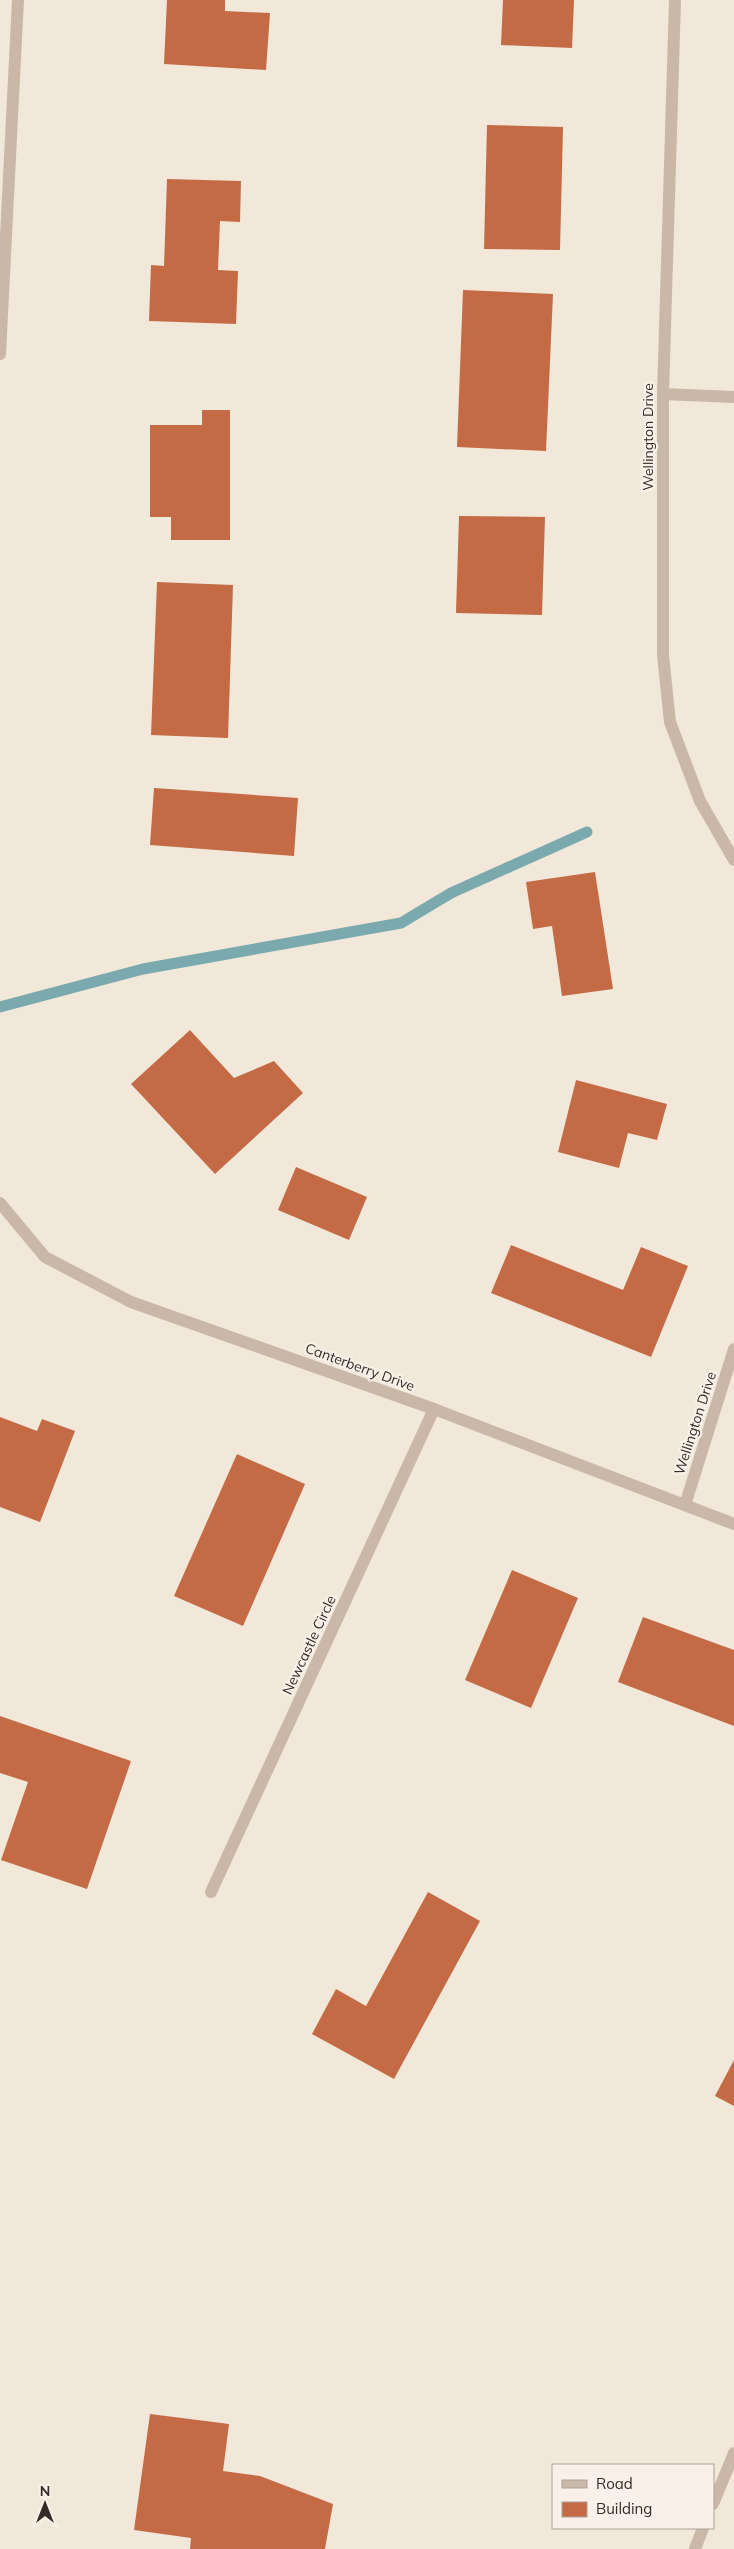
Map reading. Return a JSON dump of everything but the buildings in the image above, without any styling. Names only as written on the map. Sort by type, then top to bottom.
[{"type":"street","points":[[0,354],[18,0]]},
{"type":"street","name":"Wellington Drive","points":[[675,0],[662,394],[662,655],[670,722],[700,801],[734,860]]},
{"type":"street","points":[[662,394],[734,396]]},
{"type":"street","name":"Canterberry Drive","points":[[0,1203],[44,1257],[131,1302],[434,1409],[734,1524]]},
{"type":"street","name":"Wellington Drive","points":[[685,1505],[734,1349]]},
{"type":"street","name":"Newcastle Circle","points":[[212,1892],[434,1409]]},
{"type":"street","points":[[714,2502],[734,2453]]},
{"type":"street","points":[[694,2549],[703,2529]]},
{"type":"waterway","points":[[0,1007],[143,969],[401,923],[451,893],[587,832]]}]
